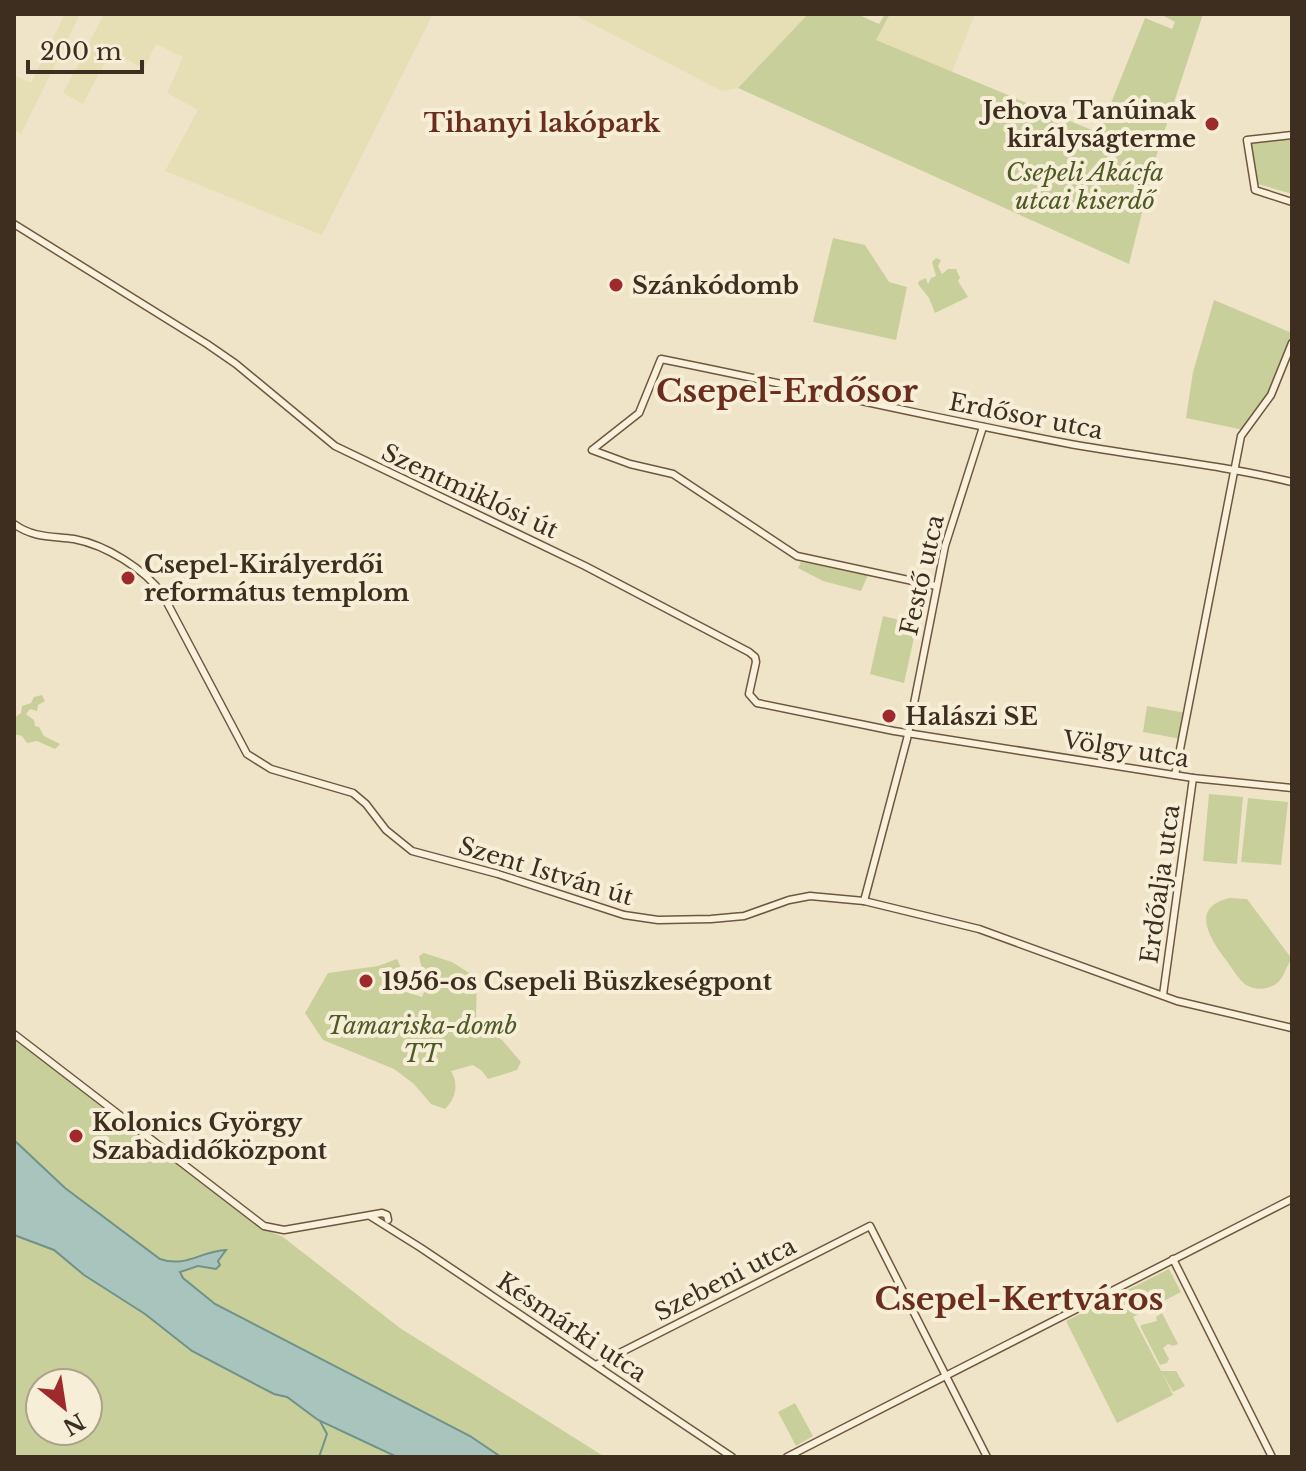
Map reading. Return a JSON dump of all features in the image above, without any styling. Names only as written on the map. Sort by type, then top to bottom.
[{"type":"street","points":[[1292,135],[1247,140],[1255,190],[1292,202]]},
{"type":"street","name":"Szentmiklósi út","points":[[14,224],[154,308],[236,364],[335,446],[585,566],[749,652],[756,662],[748,693],[757,703],[840,722],[908,733]]},
{"type":"street","points":[[1175,775],[1244,430],[1271,395],[1292,343]]},
{"type":"street","name":"Erdősor utca","points":[[607,438],[639,413],[661,359],[983,427],[1102,450],[1234,468],[1292,482]]},
{"type":"street","name":"Festő utca","points":[[864,901],[908,733],[945,546],[983,427]]},
{"type":"street","points":[[607,438],[592,450],[630,464],[673,474],[797,556],[936,586]]},
{"type":"street","points":[[599,453],[607,438]]},
{"type":"street","name":"Szent István út","points":[[14,524],[37,536],[92,544],[148,578],[163,595],[247,754],[271,769],[353,793],[386,830],[412,851],[644,919],[735,918],[810,896],[864,901],[979,929],[1163,995],[1292,1028]]},
{"type":"street","name":"Völgy utca","points":[[908,733],[1193,778],[1292,788]]},
{"type":"street","name":"Erdőalja utca","points":[[1163,995],[1193,778]]},
{"type":"street","name":"Késmárki utca","points":[[14,1034],[271,1229],[284,1230],[366,1216],[382,1219],[392,1229],[732,1457]]},
{"type":"street","points":[[787,1457],[1292,1199]]},
{"type":"street","name":"Szebeni utca","points":[[596,1365],[870,1226],[946,1376]]},
{"type":"street","points":[[1173,1259],[1272,1457]]},
{"type":"street","points":[[946,1376],[987,1457]]},
{"type":"shaded area","points":[[65,14],[80,14],[21,134],[14,130],[14,75],[31,83]]},
{"type":"shaded area","points":[[104,14],[433,14],[322,235],[165,171],[198,110],[167,93],[183,57],[156,44],[144,69],[111,51],[83,104],[63,93]]},
{"type":"shaded area","points":[[573,14],[808,14],[738,88],[722,91]]},
{"type":"shaded area","points":[[890,14],[975,14],[952,72],[876,40]]},
{"type":"green space","name":"Csepeli Akácfa utcai kiserdő","points":[[808,14],[857,14],[879,24],[885,14],[890,14],[876,40],[1099,133],[1145,18],[1172,29],[1175,22],[1160,14],[1203,14],[1156,157],[1129,264],[738,88]]},
{"type":"green space","points":[[1292,137],[1292,194],[1258,184],[1250,143]]},
{"type":"green space","points":[[833,238],[865,245],[889,282],[907,287],[896,340],[813,322]]},
{"type":"green space","points":[[936,258],[941,260],[938,266],[942,274],[948,269],[956,269],[960,278],[958,281],[968,297],[935,313],[929,298],[918,284],[926,278],[928,284],[936,276],[932,262]]},
{"type":"green space","points":[[1214,300],[1292,333],[1282,372],[1244,430],[1186,418],[1193,372]]},
{"type":"green space","points":[[801,562],[868,575],[861,591],[823,581],[798,568]]},
{"type":"green space","points":[[883,616],[917,624],[904,683],[870,674]]},
{"type":"green space","points":[[42,695],[45,701],[38,705],[37,711],[30,709],[26,714],[44,736],[60,744],[55,749],[37,741],[27,743],[22,736],[14,734],[14,718],[21,713],[22,706]]},
{"type":"green space","points":[[1147,706],[1186,713],[1181,739],[1143,732]]},
{"type":"green space","points":[[1209,794],[1243,797],[1237,864],[1203,861]]},
{"type":"green space","points":[[1248,798],[1288,802],[1281,865],[1241,862]]},
{"type":"green space","points":[[1230,898],[1247,899],[1292,959],[1275,985],[1261,989],[1246,985],[1209,934],[1206,916],[1210,909],[1217,902]]},
{"type":"green space","name":"Tamariska-domb TT","points":[[424,953],[452,962],[477,978],[476,1020],[502,1040],[521,1062],[517,1070],[488,1079],[473,1065],[451,1071],[455,1091],[445,1109],[431,1104],[414,1084],[394,1069],[323,1040],[305,1013],[328,973],[378,966],[397,959],[402,970],[384,975],[385,985],[422,997],[427,985],[421,982],[423,974],[419,956]]},
{"type":"green space","points":[[14,1033],[264,1229],[283,1237],[400,1328],[605,1457],[501,1457],[470,1436],[215,1304],[183,1278],[180,1271],[220,1265],[218,1261],[224,1249],[177,1264],[160,1259],[65,1188],[14,1140]]},
{"type":"green space","points":[[14,1235],[54,1250],[84,1275],[145,1314],[192,1351],[274,1394],[287,1397],[318,1420],[397,1457],[14,1457]]},
{"type":"green space","points":[[1169,1269],[1181,1292],[1133,1317],[1161,1371],[1176,1371],[1185,1386],[1173,1392],[1162,1372],[1173,1395],[1117,1423],[1066,1321]]},
{"type":"green space","points":[[1162,1313],[1178,1344],[1168,1344],[1163,1348],[1169,1359],[1160,1365],[1141,1325],[1157,1321],[1156,1317]]},
{"type":"green space","points":[[795,1403],[813,1436],[796,1446],[778,1412]]},
{"type":"water","points":[[14,1140],[65,1188],[160,1259],[178,1262],[226,1250],[216,1269],[198,1266],[180,1272],[183,1278],[215,1304],[470,1436],[501,1457],[397,1457],[318,1420],[287,1397],[274,1394],[192,1351],[145,1314],[84,1275],[54,1250],[14,1235]]},
{"type":"waterway","points":[[319,1457],[327,1434],[320,1421]]},
{"type":"place","name":"Jehova Tanúinak királyságterme","points":[[1212,124]]},
{"type":"place","name":"Szánkódomb","points":[[616,285]]},
{"type":"place","name":"Csepel-Királyerdői református templom","points":[[128,578]]},
{"type":"place","name":"Halászi SE","points":[[889,716]]},
{"type":"place","name":"1956-os Csepeli Büszkeségpont","points":[[366,981]]},
{"type":"place","name":"Kolonics György Szabadidőközpont","points":[[76,1136]]},
{"type":"district","name":"Tihanyi lakópark","points":[[542,123]]},
{"type":"district","name":"Csepel-Erdősor","points":[[787,391]]},
{"type":"district","name":"Csepel-Kertváros","points":[[1019,1299]]}]
